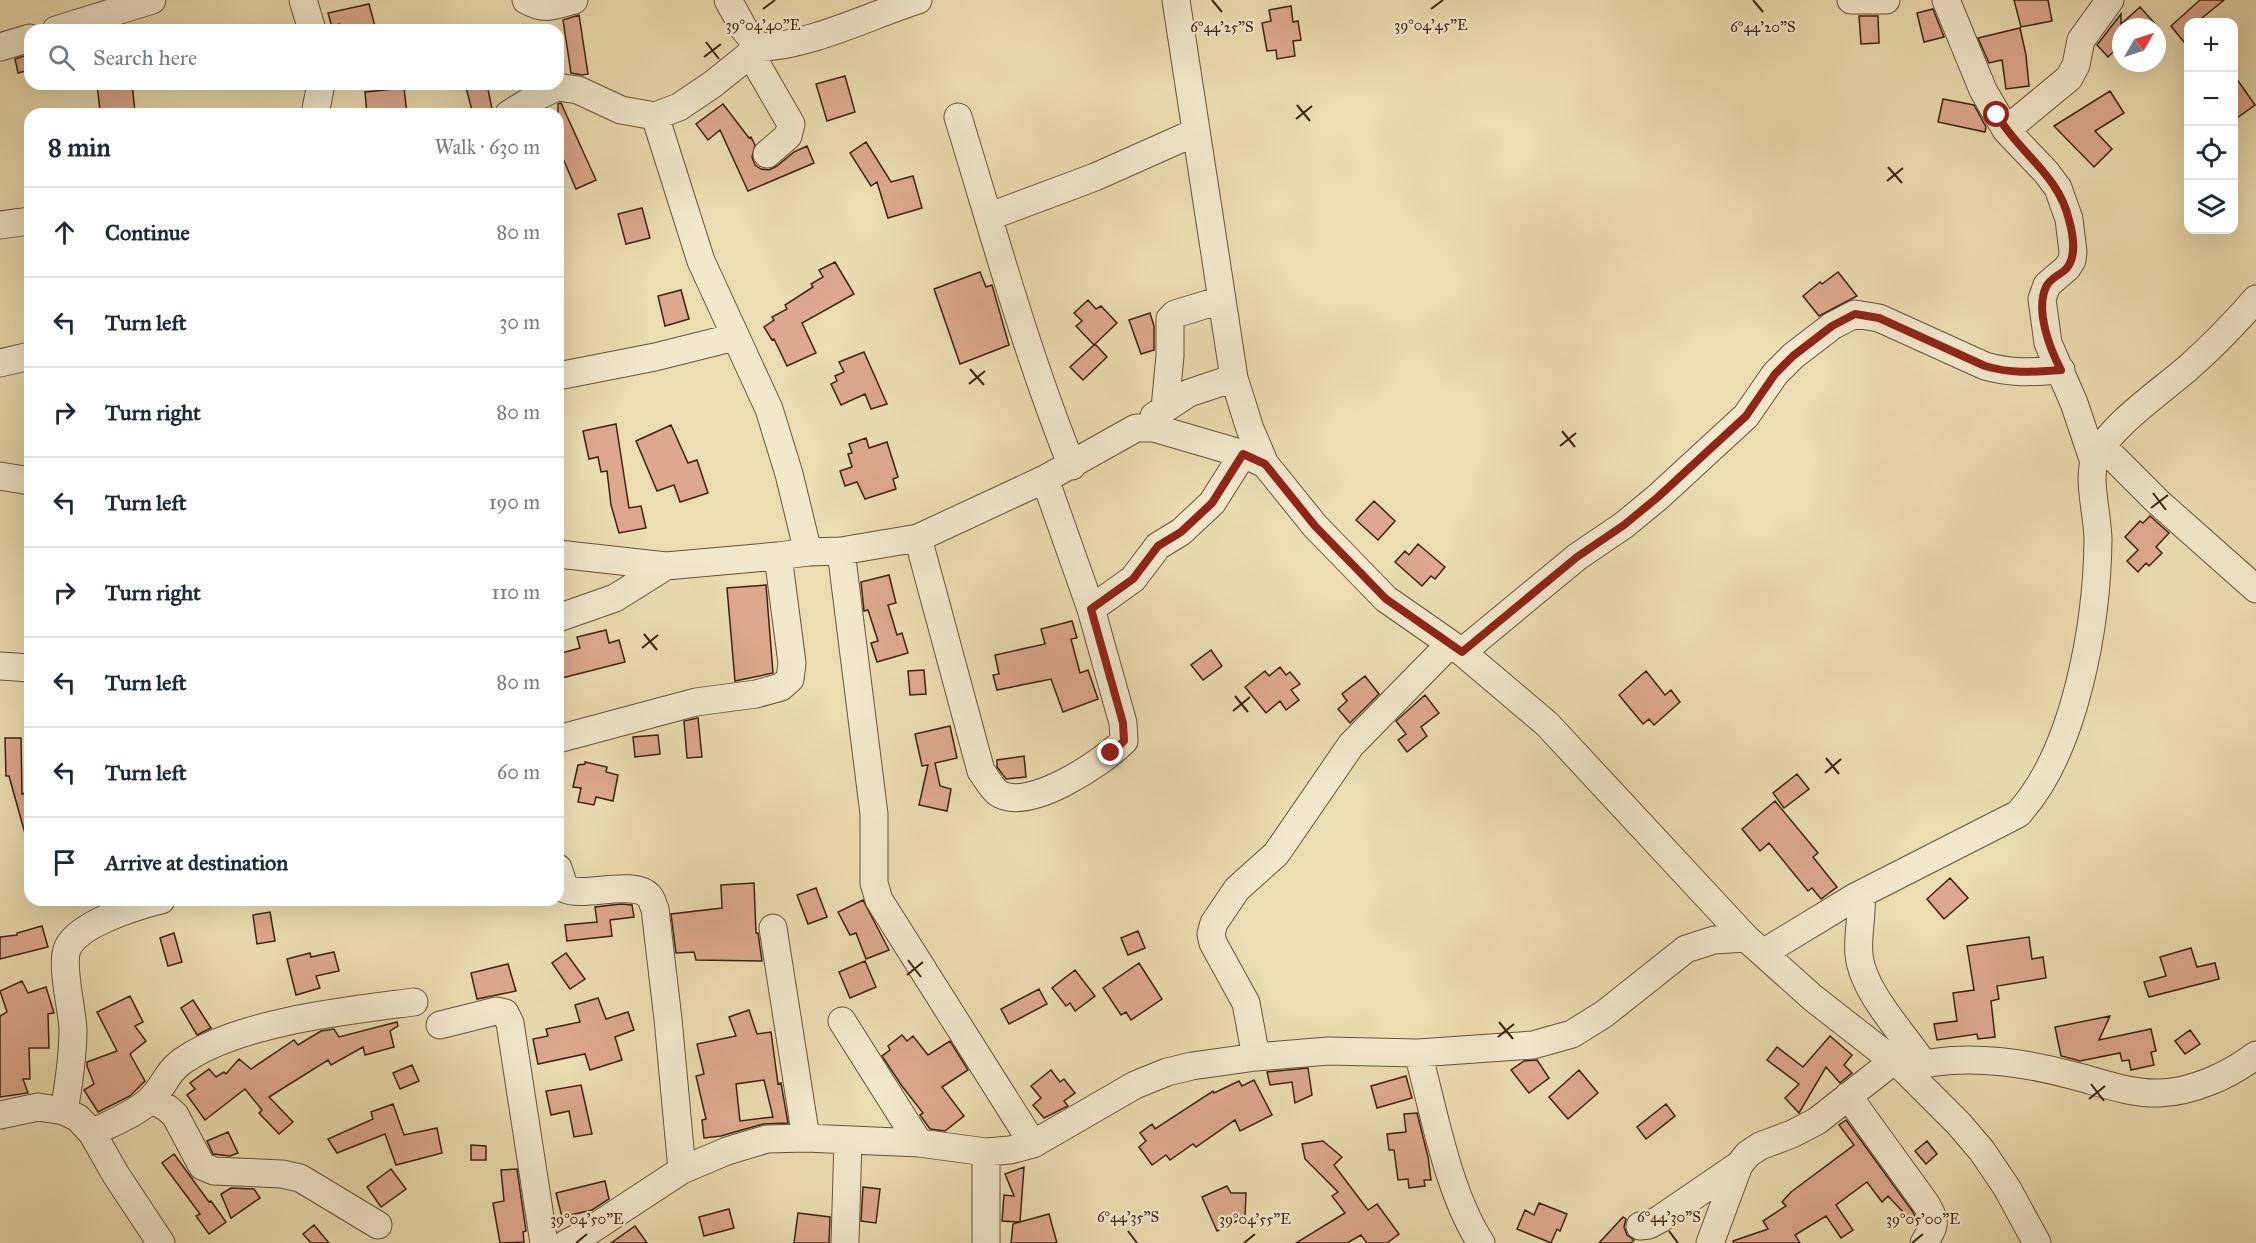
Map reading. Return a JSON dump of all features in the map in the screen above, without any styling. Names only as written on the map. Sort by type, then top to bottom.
[{"type":"street","points":[[75,24],[152,0]]},
{"type":"street","points":[[303,0],[310,24]]},
{"type":"street","points":[[526,0],[538,7],[553,7],[574,0]]},
{"type":"street","points":[[728,0],[791,124],[788,136],[767,154]]},
{"type":"street","points":[[564,88],[578,90],[621,110],[655,116],[688,101],[713,84],[754,50],[802,41],[918,0]]},
{"type":"street","points":[[1176,0],[1234,378],[1250,429],[1254,459]]},
{"type":"street","points":[[1851,0],[1886,0]]},
{"type":"street","points":[[1946,0],[1983,90],[2006,130],[2058,188],[2069,219],[2072,260],[2067,268],[2047,285],[2042,298],[2048,343],[2083,426],[2098,454],[2158,502],[2256,589]]},
{"type":"street","points":[[2006,130],[2069,78],[2076,65],[2081,40],[2110,0]]},
{"type":"street","points":[[0,46],[24,40]]},
{"type":"street","points":[[316,108],[320,90]]},
{"type":"street","points":[[519,108],[551,90]]},
{"type":"street","points":[[655,116],[701,261],[769,409],[789,474],[808,552]]},
{"type":"street","points":[[958,117],[1013,303],[1048,407],[1072,466]]},
{"type":"street","points":[[988,217],[1095,177],[1196,132]]},
{"type":"street","points":[[0,225],[24,222]]},
{"type":"street","points":[[579,1240],[682,1170],[727,1151],[767,1139],[806,1138],[919,1143],[986,1152],[1010,1150],[1032,1144],[1135,1085],[1167,1072],[1256,1057],[1328,1051],[1418,1053],[1533,1045],[1572,1034],[1604,1014],[1686,949],[1714,940],[1755,946],[2018,814],[2041,784],[2062,742],[2076,701],[2097,572],[2098,528],[2093,484],[2098,454],[2129,418],[2226,333],[2256,299]]},
{"type":"street","points":[[1165,408],[1170,356],[1170,319],[1174,314],[1183,310],[1221,300]]},
{"type":"street","points":[[1256,1057],[1246,1003],[1213,943],[1211,934],[1214,923],[1237,889],[1276,854],[1351,745],[1456,648],[1577,557],[1624,525],[1658,497],[1746,416],[1775,374],[1793,356],[1832,326],[1855,314],[1879,318],[1985,366],[2002,371],[2017,373],[2061,370]]},
{"type":"street","points":[[564,375],[655,357],[735,337]]},
{"type":"street","points":[[0,363],[24,357]]},
{"type":"street","points":[[564,555],[666,566],[808,552],[841,552],[918,538],[1072,466],[1189,393],[1234,378]]},
{"type":"street","points":[[1136,428],[1154,428],[1254,459],[1386,599],[1456,648],[1547,724],[1755,946],[1813,998],[1906,1064],[1982,1151],[2007,1188],[2037,1243]]},
{"type":"street","points":[[1091,609],[1133,579],[1158,546],[1181,532],[1254,459]]},
{"type":"street","points":[[0,476],[24,480]]},
{"type":"street","points":[[918,538],[981,771],[997,792],[1013,799],[1056,788],[1111,753],[1124,741],[1123,723],[1091,609],[1045,479]]},
{"type":"street","points":[[841,552],[874,814],[874,883],[879,900],[1032,1144]]},
{"type":"street","points":[[564,737],[696,702],[756,694],[781,687],[790,679],[792,663],[778,556]]},
{"type":"street","points":[[564,616],[615,598],[666,566]]},
{"type":"street","points":[[0,666],[24,668]]},
{"type":"street","points":[[564,889],[570,892],[605,889],[641,890],[650,896],[655,909],[668,1019],[682,1170]]},
{"type":"street","points":[[1861,894],[1859,954],[1862,970],[1906,1064]]},
{"type":"street","points":[[64,1111],[72,1068],[73,1027],[65,960],[68,946],[99,922],[138,906]]},
{"type":"street","points":[[773,928],[806,1138]]},
{"type":"street","points":[[92,1133],[151,1099],[175,1066],[221,1040],[327,1014],[414,1002]]},
{"type":"street","points":[[440,1025],[496,1011],[505,1013],[510,1023],[544,1243]]},
{"type":"street","points":[[842,1021],[919,1143]]},
{"type":"street","points":[[1418,1053],[1457,1195],[1471,1228],[1481,1243]]},
{"type":"street","points":[[1640,1226],[1649,1225],[1660,1219],[1739,1165],[1748,1154],[1760,1146],[1792,1134],[1817,1121],[1848,1096],[1906,1064],[1950,1060],[2022,1063],[2128,1090],[2160,1093],[2191,1088],[2254,1062]]},
{"type":"street","points":[[1848,1096],[1934,1217],[1935,1223],[1924,1243]]},
{"type":"street","points":[[151,1099],[175,1115],[202,1166],[214,1171],[282,1174],[300,1178],[378,1225]]},
{"type":"street","points":[[0,1115],[38,1107],[64,1111],[78,1119],[92,1133],[116,1175],[161,1243]]},
{"type":"street","points":[[844,1243],[848,1140]]},
{"type":"street","points":[[986,1152],[986,1243]]},
{"type":"street","points":[[1710,1243],[1739,1165]]},
{"type":"building","points":[[2014,0],[2048,0],[2052,21],[2021,27]]},
{"type":"building","points":[[2200,0],[2224,0],[2202,18],[2184,18],[2184,42],[2171,26]]},
{"type":"building","points":[[369,4],[374,24],[331,24],[328,13]]},
{"type":"building","points":[[1291,6],[1293,22],[1298,21],[1301,40],[1293,41],[1295,56],[1277,59],[1276,50],[1267,51],[1262,23],[1271,21],[1269,10]]},
{"type":"building","points":[[2140,7],[2150,18],[2128,18]]},
{"type":"building","points":[[1933,9],[1944,37],[1924,42],[1917,13]]},
{"type":"building","points":[[579,15],[588,74],[571,73],[563,20]]},
{"type":"building","points":[[1859,16],[1878,16],[1879,43],[1861,44]]},
{"type":"building","points":[[2112,26],[2112,53],[2108,57],[2097,45]]},
{"type":"building","points":[[2020,28],[2029,86],[2006,89],[2002,60],[1989,63],[1978,38]]},
{"type":"building","points":[[24,56],[24,72],[18,73],[15,59]]},
{"type":"building","points":[[845,76],[855,112],[827,121],[816,84]]},
{"type":"building","points":[[2238,81],[2255,105],[2238,117]]},
{"type":"building","points":[[98,90],[133,90],[135,108],[100,108]]},
{"type":"building","points":[[404,90],[406,108],[366,108],[365,92]]},
{"type":"building","points":[[467,90],[488,90],[492,108],[471,108]]},
{"type":"building","points":[[2110,91],[2124,113],[2095,131],[2112,149],[2094,167],[2054,126]]},
{"type":"building","points":[[1943,99],[1974,105],[1986,127],[1985,132],[1938,122]]},
{"type":"building","points":[[723,104],[749,138],[751,137],[755,145],[752,157],[755,165],[761,169],[769,170],[777,166],[794,152],[807,146],[814,163],[748,191],[720,130],[708,140],[696,124]]},
{"type":"building","points":[[564,110],[596,180],[576,189],[564,161]]},
{"type":"building","points":[[866,142],[891,182],[913,176],[922,208],[888,218],[877,182],[871,186],[850,153]]},
{"type":"building","points":[[642,208],[650,238],[626,244],[618,214]]},
{"type":"building","points":[[835,262],[854,294],[802,323],[816,353],[787,366],[774,339],[772,340],[764,327],[774,320],[772,317],[787,309],[785,305],[813,287],[811,284],[823,277],[819,270]]},
{"type":"building","points":[[980,272],[986,287],[992,285],[1009,345],[960,364],[934,289]]},
{"type":"building","points":[[1838,272],[1857,296],[1819,316],[1803,296],[1820,282],[1822,284]]},
{"type":"building","points":[[681,290],[689,319],[665,326],[658,296]]},
{"type":"building","points":[[1088,300],[1096,309],[1101,306],[1117,323],[1094,345],[1076,326],[1082,321],[1074,313]]},
{"type":"building","points":[[1150,313],[1154,326],[1154,350],[1141,354],[1129,320]]},
{"type":"building","points":[[1095,344],[1107,357],[1083,380],[1070,367]]},
{"type":"building","points":[[864,352],[887,404],[871,409],[865,394],[841,405],[831,384],[837,381],[835,376],[844,372],[839,362]]},
{"type":"building","points":[[616,424],[629,508],[641,506],[646,528],[619,533],[611,505],[607,471],[601,472],[598,457],[589,459],[583,431]]},
{"type":"building","points":[[671,425],[688,463],[697,460],[708,493],[680,502],[674,485],[657,491],[636,441]]},
{"type":"building","points":[[866,438],[869,448],[887,442],[898,477],[893,479],[896,489],[865,499],[857,482],[845,486],[840,471],[852,467],[848,454],[852,453],[849,444]]},
{"type":"building","points":[[1374,501],[1395,521],[1378,540],[1356,520]]},
{"type":"building","points":[[2150,516],[2169,533],[2156,547],[2162,553],[2149,566],[2146,563],[2138,572],[2127,561],[2138,550],[2125,537],[2140,521],[2143,523]]},
{"type":"building","points":[[1418,544],[1445,567],[1435,579],[1431,576],[1422,586],[1395,562],[1405,551],[1409,555]]},
{"type":"building","points":[[889,575],[896,603],[888,605],[897,635],[902,633],[908,653],[877,662],[871,643],[878,641],[868,610],[864,611],[861,582]]},
{"type":"building","points":[[766,585],[773,673],[735,681],[727,588]]},
{"type":"building","points":[[1072,621],[1077,638],[1071,639],[1080,673],[1088,670],[1098,699],[1063,712],[1051,679],[997,690],[993,675],[999,674],[995,655],[1045,644],[1041,629]]},
{"type":"building","points":[[606,630],[609,643],[619,640],[625,662],[564,677],[564,652],[580,648],[577,637]]},
{"type":"building","points":[[1211,650],[1222,666],[1203,680],[1191,665]]},
{"type":"building","points":[[1280,667],[1286,675],[1290,672],[1300,684],[1291,690],[1299,700],[1286,710],[1280,701],[1266,713],[1245,687],[1265,671],[1269,676]]},
{"type":"building","points":[[924,670],[926,694],[910,695],[908,671]]},
{"type":"building","points":[[1646,671],[1665,695],[1671,690],[1680,702],[1654,725],[1649,719],[1643,724],[1619,695]]},
{"type":"building","points":[[1365,676],[1379,694],[1350,723],[1338,709],[1347,701],[1342,694]]},
{"type":"building","points":[[1425,695],[1439,713],[1421,727],[1427,736],[1407,752],[1398,740],[1406,734],[1396,721]]},
{"type":"building","points":[[698,718],[702,757],[687,758],[684,721]]},
{"type":"building","points":[[950,726],[957,758],[935,763],[940,786],[951,789],[947,811],[919,805],[928,765],[922,766],[915,734]]},
{"type":"building","points":[[658,735],[660,754],[635,757],[633,737]]},
{"type":"building","points":[[5,738],[21,738],[24,830],[9,776],[6,776]]},
{"type":"building","points":[[1024,756],[1026,777],[1006,779],[997,767],[997,760]]},
{"type":"building","points":[[585,762],[607,767],[606,772],[618,775],[613,801],[596,797],[594,805],[578,802],[581,788],[573,787],[578,765],[585,764]]},
{"type":"building","points":[[1797,774],[1809,789],[1784,808],[1773,793]]},
{"type":"building","points":[[1775,801],[1818,853],[1813,857],[1837,887],[1821,899],[1812,888],[1808,891],[1769,843],[1760,851],[1742,829]]},
{"type":"building","points":[[1950,878],[1968,898],[1944,919],[1927,899]]},
{"type":"building","points":[[754,883],[756,933],[758,933],[762,961],[696,960],[694,952],[676,953],[671,914],[722,908],[721,885]]},
{"type":"building","points":[[816,888],[827,917],[808,924],[797,895]]},
{"type":"building","points":[[863,900],[889,950],[866,959],[856,933],[850,935],[838,912]]},
{"type":"building","points":[[632,905],[634,917],[610,920],[612,936],[567,941],[565,925],[597,922],[595,907]]},
{"type":"building","points":[[270,912],[275,941],[257,944],[253,915]]},
{"type":"building","points":[[42,926],[48,947],[0,959],[0,937],[17,935],[17,933]]},
{"type":"building","points":[[1138,931],[1145,948],[1128,955],[1121,938]]},
{"type":"building","points":[[174,933],[182,962],[168,966],[160,938]]},
{"type":"building","points":[[2029,937],[2032,959],[2043,957],[2046,978],[1997,986],[1999,999],[1991,1001],[1995,1037],[1978,1039],[1977,1034],[1937,1040],[1934,1024],[1957,1021],[1953,993],[1974,990],[1967,946]]},
{"type":"building","points":[[2191,948],[2197,967],[2215,963],[2219,979],[2149,997],[2144,982],[2166,976],[2160,957]]},
{"type":"building","points":[[334,952],[339,971],[316,976],[320,988],[296,995],[287,959],[310,953],[311,957]]},
{"type":"building","points":[[566,953],[585,979],[570,989],[552,963]]},
{"type":"building","points":[[865,961],[876,987],[850,998],[839,972]]},
{"type":"building","points":[[1139,963],[1162,999],[1131,1020],[1126,1012],[1121,1015],[1103,988]]},
{"type":"building","points":[[508,964],[516,991],[477,999],[471,973]]},
{"type":"building","points":[[1075,970],[1095,996],[1075,1011],[1070,1003],[1066,1006],[1052,988]]},
{"type":"building","points":[[22,981],[28,993],[46,987],[54,1013],[48,1014],[49,1048],[29,1048],[30,1079],[23,1079],[28,1093],[0,1097],[0,1016],[7,1012],[0,991]]},
{"type":"building","points":[[1039,989],[1047,1004],[1009,1024],[1001,1009]]},
{"type":"building","points":[[130,996],[143,1022],[135,1026],[146,1041],[130,1054],[145,1081],[130,1096],[98,1112],[84,1090],[94,1084],[87,1062],[117,1051],[97,1012]]},
{"type":"building","points":[[598,998],[606,1019],[628,1012],[634,1030],[615,1037],[622,1060],[590,1070],[585,1054],[538,1064],[533,1039],[548,1036],[546,1029],[580,1022],[575,1005]]},
{"type":"building","points":[[193,1000],[211,1028],[197,1035],[181,1008]]},
{"type":"building","points":[[749,1010],[757,1034],[771,1032],[778,1084],[781,1083],[788,1123],[763,1124],[721,1136],[704,1138],[702,1120],[706,1119],[696,1076],[704,1074],[697,1044],[736,1036],[729,1017]],"holes":[[[764,1080],[773,1117],[740,1121],[736,1084]]]},
{"type":"building","points":[[2110,1016],[2099,1040],[2151,1029],[2156,1051],[2151,1052],[2154,1065],[2131,1070],[2129,1060],[2122,1061],[2120,1053],[2080,1061],[2061,1056],[2055,1027]]},
{"type":"building","points":[[397,1022],[398,1026],[390,1031],[394,1047],[365,1055],[363,1047],[331,1065],[328,1060],[269,1097],[293,1122],[279,1134],[259,1113],[262,1110],[245,1089],[205,1120],[187,1095],[195,1089],[190,1083],[209,1069],[216,1077],[224,1072],[226,1074],[239,1059],[251,1069],[294,1040],[298,1045],[321,1031],[334,1029],[339,1037]]},
{"type":"building","points":[[2190,1030],[2200,1044],[2185,1054],[2175,1041]]},
{"type":"building","points":[[902,1035],[907,1041],[913,1036],[928,1055],[950,1041],[968,1070],[942,1087],[964,1116],[945,1131],[930,1129],[920,1115],[923,1113],[882,1056],[890,1050],[888,1046]]},
{"type":"building","points":[[1830,1036],[1852,1055],[1844,1065],[1852,1073],[1840,1083],[1826,1067],[1799,1113],[1785,1098],[1799,1084],[1767,1060],[1777,1047],[1803,1067]]},
{"type":"building","points":[[1537,1060],[1549,1078],[1529,1093],[1511,1070],[1524,1061]]},
{"type":"building","points":[[412,1065],[419,1081],[400,1089],[393,1073]]},
{"type":"building","points":[[1308,1068],[1312,1095],[1295,1103],[1292,1082],[1270,1085],[1267,1072]]},
{"type":"building","points":[[1051,1070],[1060,1082],[1064,1079],[1075,1093],[1064,1101],[1068,1106],[1044,1118],[1033,1105],[1041,1098],[1031,1086]]},
{"type":"building","points":[[1579,1070],[1598,1093],[1568,1119],[1549,1097]]},
{"type":"building","points":[[1406,1076],[1412,1098],[1377,1108],[1371,1086]]},
{"type":"building","points":[[1254,1080],[1272,1115],[1240,1131],[1235,1120],[1196,1147],[1193,1144],[1170,1160],[1166,1155],[1152,1165],[1139,1147],[1146,1141],[1140,1133],[1152,1124],[1155,1129],[1213,1091],[1214,1093],[1239,1081],[1242,1086]]},
{"type":"building","points":[[581,1085],[592,1134],[574,1137],[569,1111],[551,1115],[546,1091]]},
{"type":"building","points":[[393,1104],[404,1135],[437,1128],[442,1153],[396,1165],[385,1134],[337,1153],[328,1139],[373,1119],[371,1112]]},
{"type":"building","points":[[1666,1104],[1675,1116],[1646,1139],[1637,1127]]},
{"type":"building","points":[[1417,1113],[1431,1180],[1424,1180],[1425,1186],[1409,1188],[1408,1179],[1398,1180],[1394,1150],[1389,1150],[1387,1134],[1406,1132],[1404,1114]]},
{"type":"building","points":[[1846,1120],[1913,1212],[1917,1222],[1916,1226],[1888,1196],[1882,1202],[1867,1182],[1836,1205],[1853,1230],[1841,1238],[1826,1216],[1795,1235],[1800,1243],[1734,1243],[1733,1241],[1768,1229],[1763,1221],[1786,1206],[1782,1202],[1791,1192],[1854,1145],[1839,1125]]},
{"type":"building","points":[[228,1132],[238,1153],[230,1156],[213,1154],[207,1141]]},
{"type":"building","points":[[1323,1141],[1342,1157],[1334,1165],[1368,1210],[1377,1204],[1399,1234],[1387,1243],[1367,1243],[1361,1235],[1347,1243],[1296,1243],[1345,1213],[1332,1196],[1338,1192],[1305,1159],[1302,1144]]},
{"type":"building","points":[[1927,1141],[1937,1154],[1926,1164],[1915,1151]]},
{"type":"building","points":[[471,1145],[486,1146],[486,1160],[471,1160]]},
{"type":"building","points":[[174,1154],[226,1222],[209,1234],[196,1216],[200,1214],[162,1163]]},
{"type":"building","points":[[1024,1167],[1020,1222],[1002,1221],[1004,1195],[1014,1196],[1005,1174]]},
{"type":"building","points":[[391,1169],[406,1189],[381,1207],[367,1187]]},
{"type":"building","points":[[517,1169],[526,1231],[523,1232],[524,1242],[500,1243],[493,1203],[504,1201],[501,1170]]},
{"type":"building","points":[[605,1181],[609,1199],[592,1210],[562,1217],[556,1193]]},
{"type":"building","points":[[1227,1186],[1231,1193],[1246,1193],[1245,1217],[1217,1231],[1202,1197]]},
{"type":"building","points":[[863,1187],[880,1189],[876,1223],[861,1221]]},
{"type":"building","points":[[231,1188],[254,1189],[260,1198],[231,1218],[221,1194]]},
{"type":"building","points":[[1539,1203],[1567,1214],[1560,1231],[1557,1229],[1551,1243],[1517,1229],[1525,1210],[1534,1215]]},
{"type":"building","points":[[729,1209],[734,1228],[704,1236],[699,1217]]},
{"type":"building","points":[[798,1213],[830,1217],[829,1243],[794,1243]]},
{"type":"building","points":[[1049,1214],[1057,1243],[1011,1243],[1013,1224]]},
{"type":"building","points":[[1623,1217],[1626,1219],[1624,1227],[1627,1235],[1634,1240],[1631,1243],[1599,1243]]},
{"type":"building","points":[[314,1225],[329,1243],[311,1243],[303,1234]]},
{"type":"building","points":[[635,1226],[647,1243],[611,1243]]},
{"type":"route","points":[[1111,753],[1124,741],[1123,723],[1091,609],[1124,587],[1133,579],[1158,546],[1181,532],[1202,514],[1212,503],[1243,454],[1265,464],[1315,526],[1386,599],[1462,652],[1577,557],[1624,525],[1658,497],[1746,416],[1775,374],[1793,356],[1832,326],[1855,314],[1879,318],[1985,366],[2002,371],[2017,373],[2061,370],[2048,343],[2042,298],[2047,285],[2067,268],[2072,260],[2069,219],[2058,188],[2006,130],[1997,115]]}]
